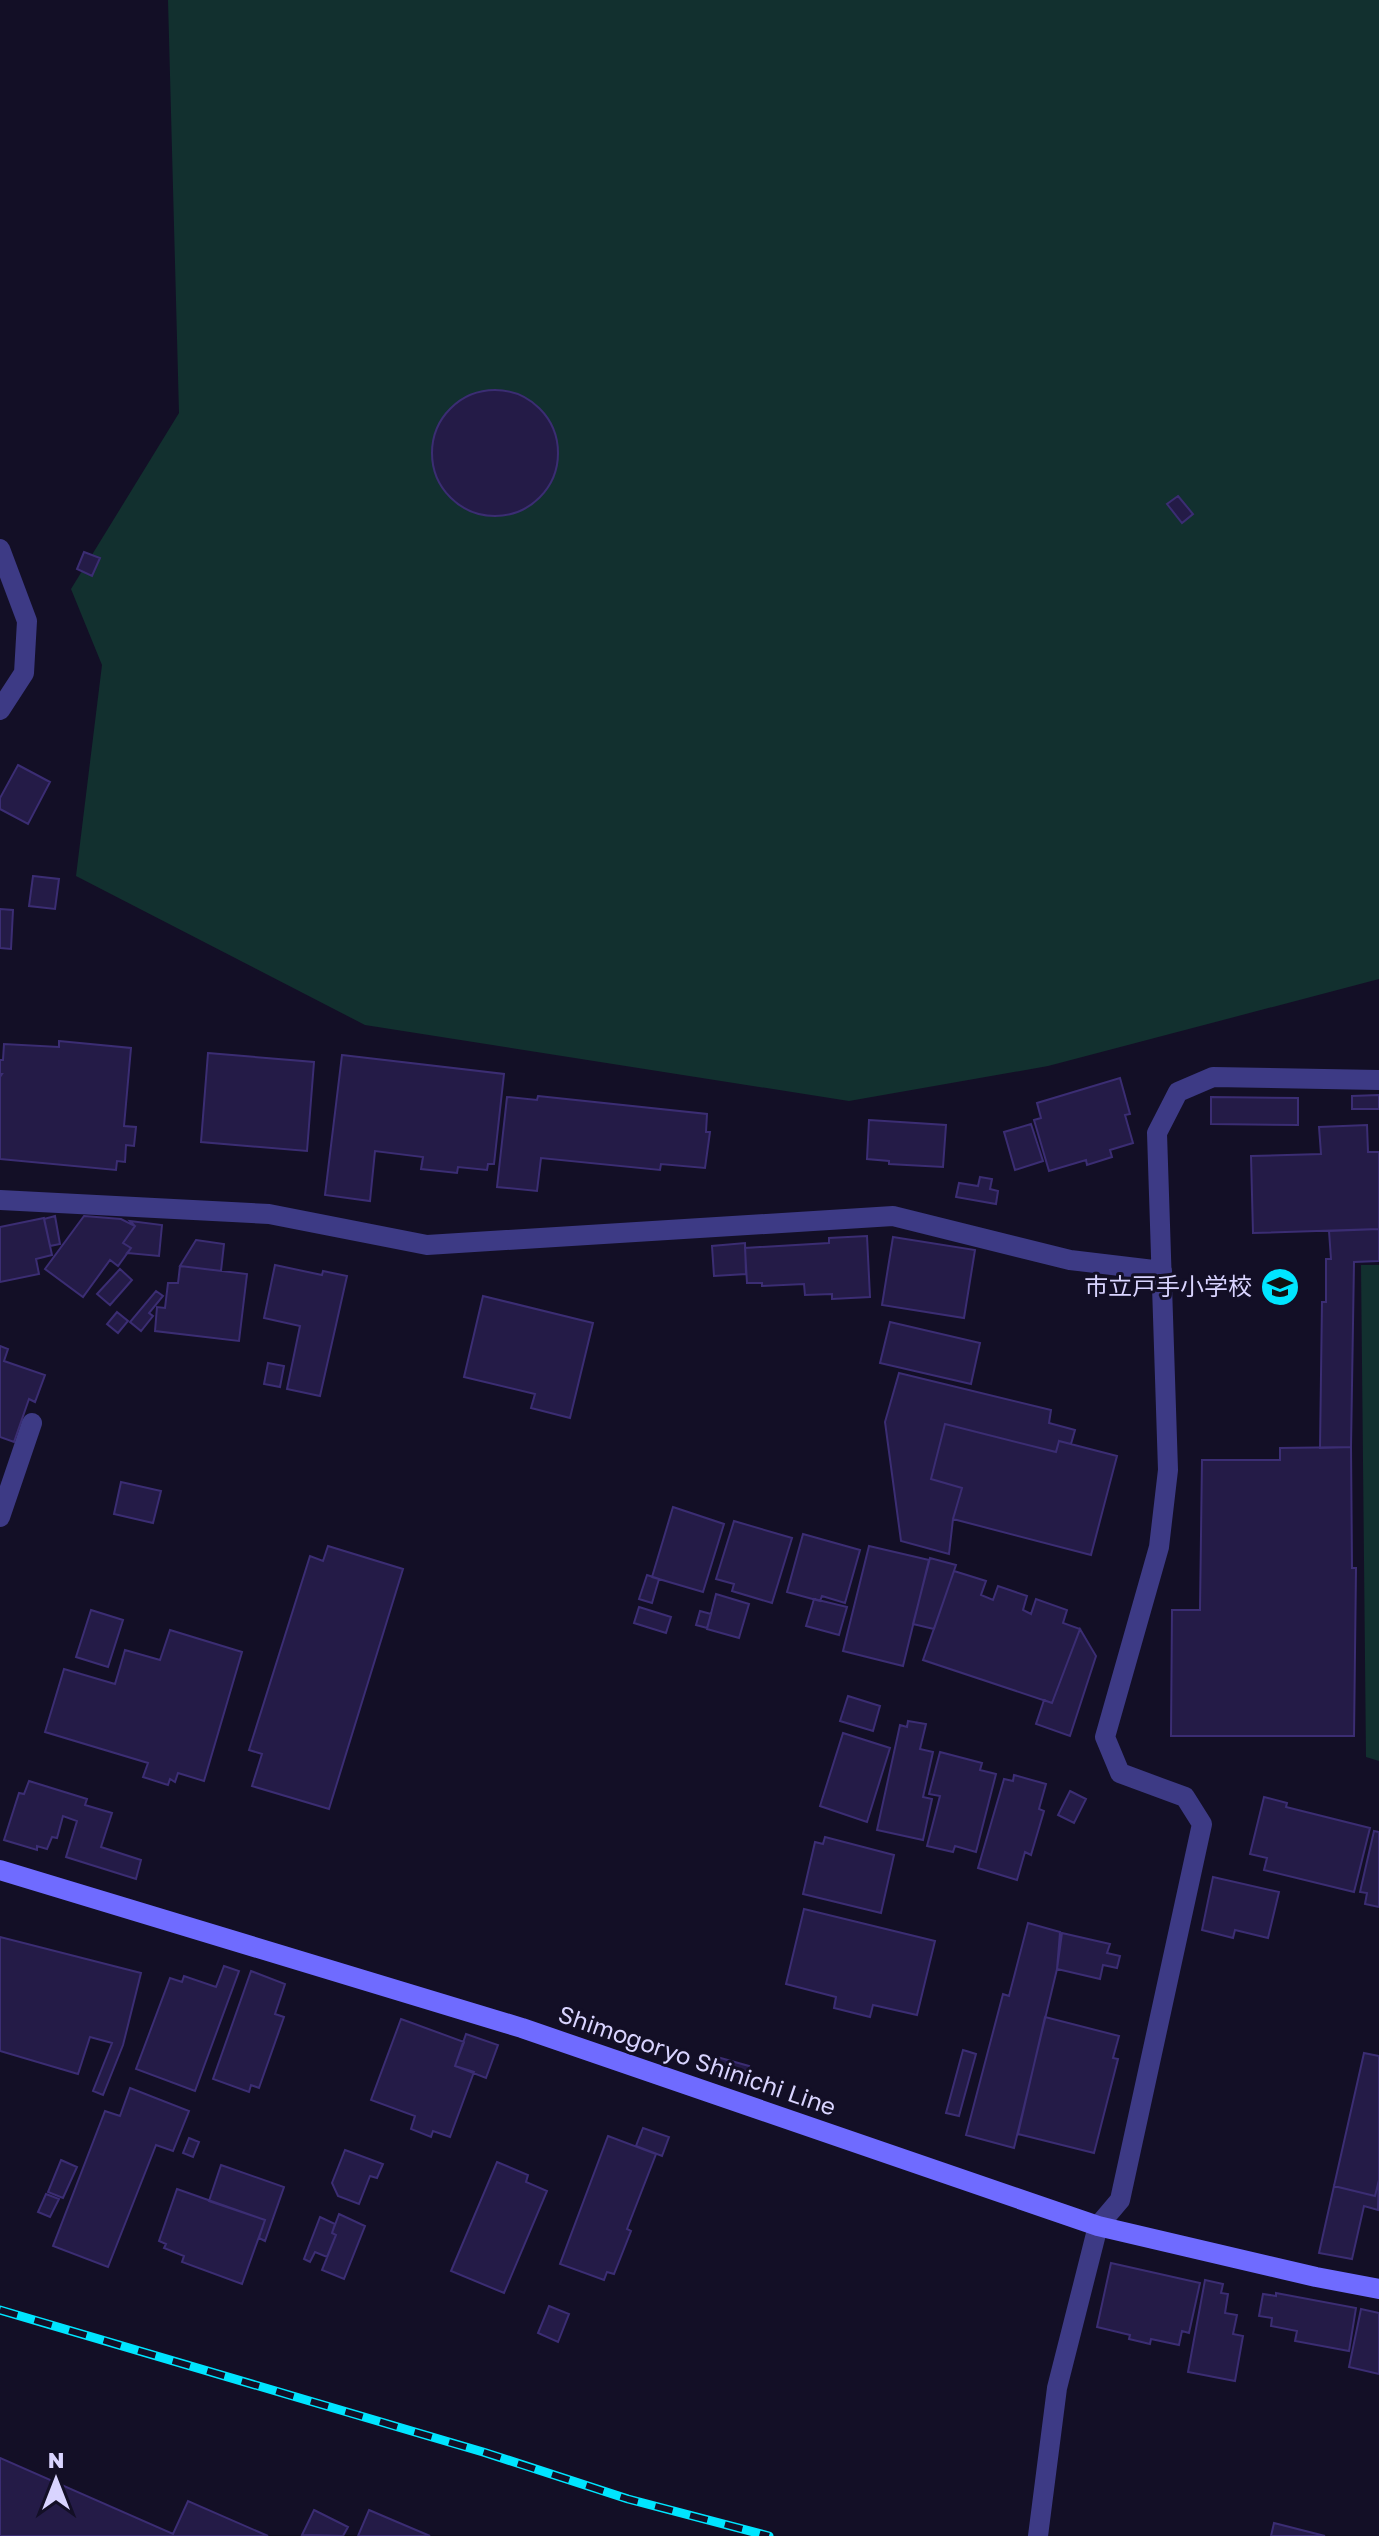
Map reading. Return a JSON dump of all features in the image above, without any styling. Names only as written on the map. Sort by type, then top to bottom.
[{"type":"main road","name":"Shimogoryo Shinichi Line","points":[[0,1870],[522,2028],[1098,2226],[1379,2289]]},
{"type":"street","points":[[0,549],[27,621],[24,673],[0,710]]},
{"type":"street","points":[[1038,2536],[1057,2388],[1098,2226],[1120,2200],[1202,1824],[1185,1797],[1120,1773],[1105,1737],[1159,1547],[1168,1470],[1157,1133],[1178,1092],[1213,1077],[1379,1080]]},
{"type":"street","points":[[0,1200],[269,1214],[427,1245],[893,1216],[1070,1260],[1162,1271]]},
{"type":"street","points":[[0,1517],[32,1423]]},
{"type":"green space","points":[[168,0],[1379,0],[1379,979],[1048,1066],[849,1101],[365,1025],[76,876],[102,665],[71,589],[179,413]]},
{"type":"green space","points":[[1361,1265],[1379,1265],[1379,1761],[1366,1757]]},
{"type":"building","points":[[495,390],[519,394],[540,408],[554,429],[558,453],[554,477],[540,498],[519,512],[495,516],[471,512],[450,498],[436,477],[432,453],[436,429],[450,408],[471,394]]},
{"type":"building","points":[[1178,496],[1193,514],[1182,523],[1167,504]]},
{"type":"building","points":[[84,552],[100,558],[92,576],[77,569]]},
{"type":"building","points":[[18,765],[50,782],[28,824],[0,809],[0,798]]},
{"type":"building","points":[[33,876],[59,879],[55,909],[29,906]]},
{"type":"building","points":[[0,909],[13,910],[11,949],[0,948]]},
{"type":"building","points":[[59,1041],[131,1048],[124,1126],[136,1127],[134,1146],[126,1145],[125,1162],[117,1161],[116,1170],[0,1159],[0,1060],[3,1060],[4,1044],[59,1047]]},
{"type":"building","points":[[208,1053],[314,1062],[307,1151],[201,1142]]},
{"type":"building","points":[[342,1055],[504,1074],[494,1164],[488,1164],[487,1170],[458,1167],[457,1173],[421,1169],[423,1157],[375,1151],[370,1201],[325,1195]]},
{"type":"building","points":[[1120,1078],[1130,1114],[1125,1115],[1133,1143],[1110,1150],[1112,1157],[1087,1165],[1086,1160],[1049,1171],[1034,1120],[1041,1118],[1037,1103]]},
{"type":"building","points":[[1379,1095],[1379,1109],[1352,1109],[1352,1096]]},
{"type":"building","points":[[538,1096],[707,1114],[706,1132],[710,1132],[705,1168],[661,1164],[660,1170],[541,1158],[537,1191],[497,1187],[507,1097],[537,1100]]},
{"type":"building","points":[[1211,1097],[1298,1098],[1298,1125],[1211,1124]]},
{"type":"building","points":[[869,1120],[946,1125],[943,1167],[889,1164],[889,1161],[867,1159]]},
{"type":"building","points":[[1031,1124],[1043,1161],[1015,1170],[1004,1132]]},
{"type":"building","points":[[1367,1125],[1368,1152],[1379,1152],[1379,1229],[1253,1233],[1251,1156],[1321,1154],[1319,1127]]},
{"type":"building","points":[[980,1177],[992,1179],[990,1189],[998,1191],[996,1204],[956,1197],[959,1183],[978,1186]]},
{"type":"building","points":[[55,1216],[60,1244],[50,1246],[44,1219]]},
{"type":"building","points":[[84,1216],[121,1219],[135,1226],[123,1243],[131,1248],[118,1266],[110,1260],[83,1297],[45,1269]]},
{"type":"building","points":[[44,1218],[52,1255],[36,1259],[39,1274],[0,1282],[0,1227]]},
{"type":"building","points":[[130,1221],[162,1225],[159,1256],[127,1253],[131,1248],[123,1243],[135,1226]]},
{"type":"building","points":[[1379,1229],[1379,1261],[1354,1262],[1351,1447],[1320,1448],[1322,1302],[1326,1302],[1326,1259],[1331,1259],[1329,1231]]},
{"type":"building","points":[[867,1236],[870,1297],[832,1299],[832,1294],[805,1295],[804,1284],[762,1286],[762,1283],[747,1283],[745,1248],[829,1243],[829,1238]]},
{"type":"building","points":[[893,1237],[975,1250],[964,1318],[882,1305]]},
{"type":"building","points":[[196,1240],[224,1244],[221,1271],[180,1266]]},
{"type":"building","points":[[745,1243],[746,1274],[714,1276],[712,1246]]},
{"type":"building","points":[[275,1265],[322,1275],[323,1271],[347,1276],[320,1396],[287,1389],[300,1326],[264,1318]]},
{"type":"building","points":[[180,1266],[247,1274],[239,1341],[155,1331],[157,1307],[165,1308],[168,1283],[178,1283]]},
{"type":"building","points":[[120,1269],[132,1280],[110,1305],[97,1294]]},
{"type":"building","points":[[156,1291],[163,1296],[149,1313],[153,1316],[141,1331],[130,1322]]},
{"type":"building","points":[[483,1296],[593,1323],[570,1418],[531,1408],[535,1394],[464,1377]]},
{"type":"building","points":[[117,1312],[128,1321],[118,1333],[107,1324]]},
{"type":"building","points":[[890,1322],[980,1343],[971,1384],[880,1363]]},
{"type":"building","points":[[0,1346],[8,1349],[4,1361],[45,1375],[35,1402],[29,1399],[14,1442],[0,1437]]},
{"type":"building","points":[[268,1363],[284,1366],[280,1387],[264,1384]]},
{"type":"building","points":[[899,1373],[1051,1410],[1049,1423],[1075,1430],[1071,1444],[1059,1441],[1056,1452],[945,1424],[931,1479],[962,1488],[953,1519],[949,1554],[901,1541],[885,1422]]},
{"type":"building","points":[[945,1424],[1056,1452],[1059,1441],[1117,1456],[1091,1555],[953,1519],[962,1488],[931,1479]]},
{"type":"building","points":[[1351,1447],[1352,1568],[1356,1568],[1354,1736],[1171,1736],[1172,1610],[1200,1610],[1202,1460],[1280,1460],[1280,1448]]},
{"type":"building","points":[[121,1482],[161,1491],[153,1523],[114,1514]]},
{"type":"building","points":[[673,1507],[724,1524],[703,1592],[652,1577]]},
{"type":"building","points":[[734,1521],[792,1538],[772,1603],[732,1591],[734,1584],[716,1579]]},
{"type":"building","points":[[803,1534],[860,1550],[845,1603],[822,1596],[820,1601],[787,1592]]},
{"type":"building","points":[[328,1546],[403,1569],[329,1809],[252,1786],[262,1754],[249,1750],[310,1556],[323,1561]]},
{"type":"building","points":[[869,1546],[929,1560],[903,1666],[843,1651]]},
{"type":"building","points":[[930,1558],[956,1565],[934,1629],[913,1624]]},
{"type":"building","points":[[954,1571],[986,1581],[981,1595],[993,1600],[998,1586],[1027,1596],[1023,1610],[1031,1614],[1036,1599],[1067,1610],[1063,1623],[1080,1629],[1052,1703],[923,1660]]},
{"type":"building","points":[[647,1575],[659,1579],[652,1603],[639,1599]]},
{"type":"building","points":[[716,1594],[749,1604],[739,1638],[707,1629]]},
{"type":"building","points":[[814,1599],[847,1607],[839,1635],[806,1626]]},
{"type":"building","points":[[639,1607],[671,1617],[666,1633],[634,1623]]},
{"type":"building","points":[[91,1610],[123,1620],[108,1667],[76,1657]]},
{"type":"building","points":[[700,1611],[711,1614],[707,1628],[696,1625]]},
{"type":"building","points":[[1080,1629],[1096,1656],[1070,1736],[1036,1724],[1044,1700],[1052,1703]]},
{"type":"building","points":[[170,1630],[242,1652],[204,1781],[178,1773],[175,1782],[170,1779],[168,1785],[143,1777],[148,1763],[45,1732],[64,1669],[115,1684],[125,1650],[160,1660]]},
{"type":"building","points":[[848,1696],[880,1706],[873,1731],[840,1721]]},
{"type":"building","points":[[908,1721],[926,1724],[920,1749],[933,1752],[923,1797],[932,1799],[923,1840],[877,1830],[900,1725],[907,1727]]},
{"type":"building","points":[[843,1733],[890,1748],[867,1822],[820,1806]]},
{"type":"building","points":[[940,1752],[982,1763],[980,1770],[996,1774],[976,1852],[955,1846],[953,1852],[927,1846],[940,1796],[929,1794]]},
{"type":"building","points":[[1014,1775],[1046,1784],[1039,1809],[1044,1811],[1031,1855],[1025,1852],[1017,1880],[978,1868],[1004,1779],[1013,1781]]},
{"type":"building","points":[[29,1781],[87,1799],[85,1805],[112,1813],[101,1847],[141,1860],[136,1879],[66,1857],[77,1821],[63,1816],[57,1838],[52,1837],[47,1849],[37,1846],[37,1850],[4,1840],[19,1793],[24,1794]]},
{"type":"building","points":[[1070,1791],[1086,1799],[1074,1823],[1058,1815]]},
{"type":"building","points":[[1264,1797],[1287,1803],[1286,1807],[1370,1828],[1354,1892],[1264,1870],[1267,1858],[1250,1854]]},
{"type":"building","points":[[1374,1831],[1379,1832],[1379,1907],[1365,1904],[1367,1893],[1360,1892]]},
{"type":"building","points":[[825,1837],[894,1855],[881,1913],[803,1894],[815,1842],[823,1844]]},
{"type":"building","points":[[1213,1877],[1279,1892],[1268,1938],[1235,1930],[1233,1938],[1202,1930]]},
{"type":"building","points":[[804,1909],[935,1941],[917,2015],[873,2005],[870,2017],[834,2008],[836,1997],[786,1984]]},
{"type":"building","points":[[1028,1923],[1060,1932],[1057,1969],[1014,2148],[966,2135],[1003,1994],[1009,1996]]},
{"type":"building","points":[[1062,1933],[1110,1944],[1107,1953],[1120,1956],[1117,1968],[1103,1965],[1100,1979],[1057,1969]]},
{"type":"building","points":[[0,1937],[141,1973],[123,2045],[103,2095],[93,2091],[112,2043],[90,2037],[78,2074],[0,2051]]},
{"type":"building","points":[[224,1966],[239,1971],[195,2091],[136,2069],[170,1978],[182,1982],[184,1976],[216,1987]]},
{"type":"building","points":[[251,1971],[285,1984],[275,2014],[284,2017],[259,2088],[251,2085],[249,2092],[213,2079]]},
{"type":"building","points":[[1045,2017],[1119,2036],[1113,2058],[1118,2059],[1094,2153],[1018,2134]]},
{"type":"building","points":[[401,2019],[464,2042],[455,2066],[474,2072],[450,2137],[433,2131],[431,2137],[411,2129],[415,2116],[371,2100]]},
{"type":"building","points":[[466,2034],[498,2045],[486,2078],[455,2066]]},
{"type":"building","points":[[963,2050],[976,2054],[959,2116],[946,2113]]},
{"type":"building","points":[[1364,2053],[1379,2056],[1379,2180],[1375,2196],[1334,2186]]},
{"type":"building","points":[[717,2057],[749,2066],[745,2079],[713,2070]]},
{"type":"building","points":[[130,2088],[189,2111],[173,2151],[156,2145],[108,2267],[53,2246],[105,2111],[120,2116]]},
{"type":"building","points":[[643,2128],[669,2137],[662,2156],[636,2146]]},
{"type":"building","points":[[608,2136],[656,2154],[627,2229],[631,2231],[614,2274],[607,2272],[604,2280],[560,2264]]},
{"type":"building","points":[[189,2138],[199,2142],[193,2157],[183,2153]]},
{"type":"building","points":[[345,2150],[383,2164],[377,2178],[370,2176],[359,2204],[338,2196],[332,2183]]},
{"type":"building","points":[[61,2160],[77,2167],[63,2198],[48,2192]]},
{"type":"building","points":[[497,2162],[528,2175],[526,2182],[547,2191],[504,2293],[451,2271]]},
{"type":"building","points":[[221,2165],[284,2187],[265,2241],[259,2238],[265,2220],[209,2201]]},
{"type":"building","points":[[1379,2180],[1378,2210],[1364,2206],[1352,2259],[1319,2253],[1334,2186],[1375,2196]]},
{"type":"building","points":[[177,2189],[265,2220],[242,2284],[182,2262],[184,2256],[164,2248],[166,2244],[159,2241]]},
{"type":"building","points":[[46,2194],[59,2199],[50,2217],[38,2212]]},
{"type":"building","points":[[339,2214],[365,2226],[344,2279],[322,2270],[336,2235],[332,2233]]},
{"type":"building","points":[[320,2217],[335,2224],[332,2233],[336,2235],[327,2257],[315,2252],[310,2262],[304,2259]]},
{"type":"building","points":[[1111,2263],[1200,2283],[1189,2333],[1182,2331],[1179,2345],[1151,2339],[1150,2344],[1129,2339],[1130,2335],[1097,2327]]},
{"type":"building","points":[[1205,2280],[1223,2284],[1221,2293],[1228,2294],[1225,2313],[1237,2315],[1233,2334],[1243,2336],[1235,2381],[1188,2372]]},
{"type":"building","points":[[1276,2293],[1356,2308],[1349,2351],[1295,2341],[1297,2331],[1271,2326],[1272,2318],[1259,2316],[1263,2294],[1276,2296]]},
{"type":"building","points":[[549,2306],[569,2314],[558,2342],[538,2333]]},
{"type":"building","points":[[1361,2309],[1379,2313],[1379,2374],[1349,2367]]},
{"type":"building","points":[[0,2458],[173,2534],[188,2501],[268,2536],[0,2536]]},
{"type":"building","points":[[314,2510],[348,2527],[343,2536],[302,2535]]},
{"type":"building","points":[[369,2510],[430,2536],[358,2536]]},
{"type":"building","points":[[1274,2523],[1325,2536],[1271,2536]]},
{"type":"railway","points":[[0,2310],[483,2452],[628,2499],[769,2536]]},
{"type":"place","name":"市立戸手小学校","points":[[1280,1287]]}]
